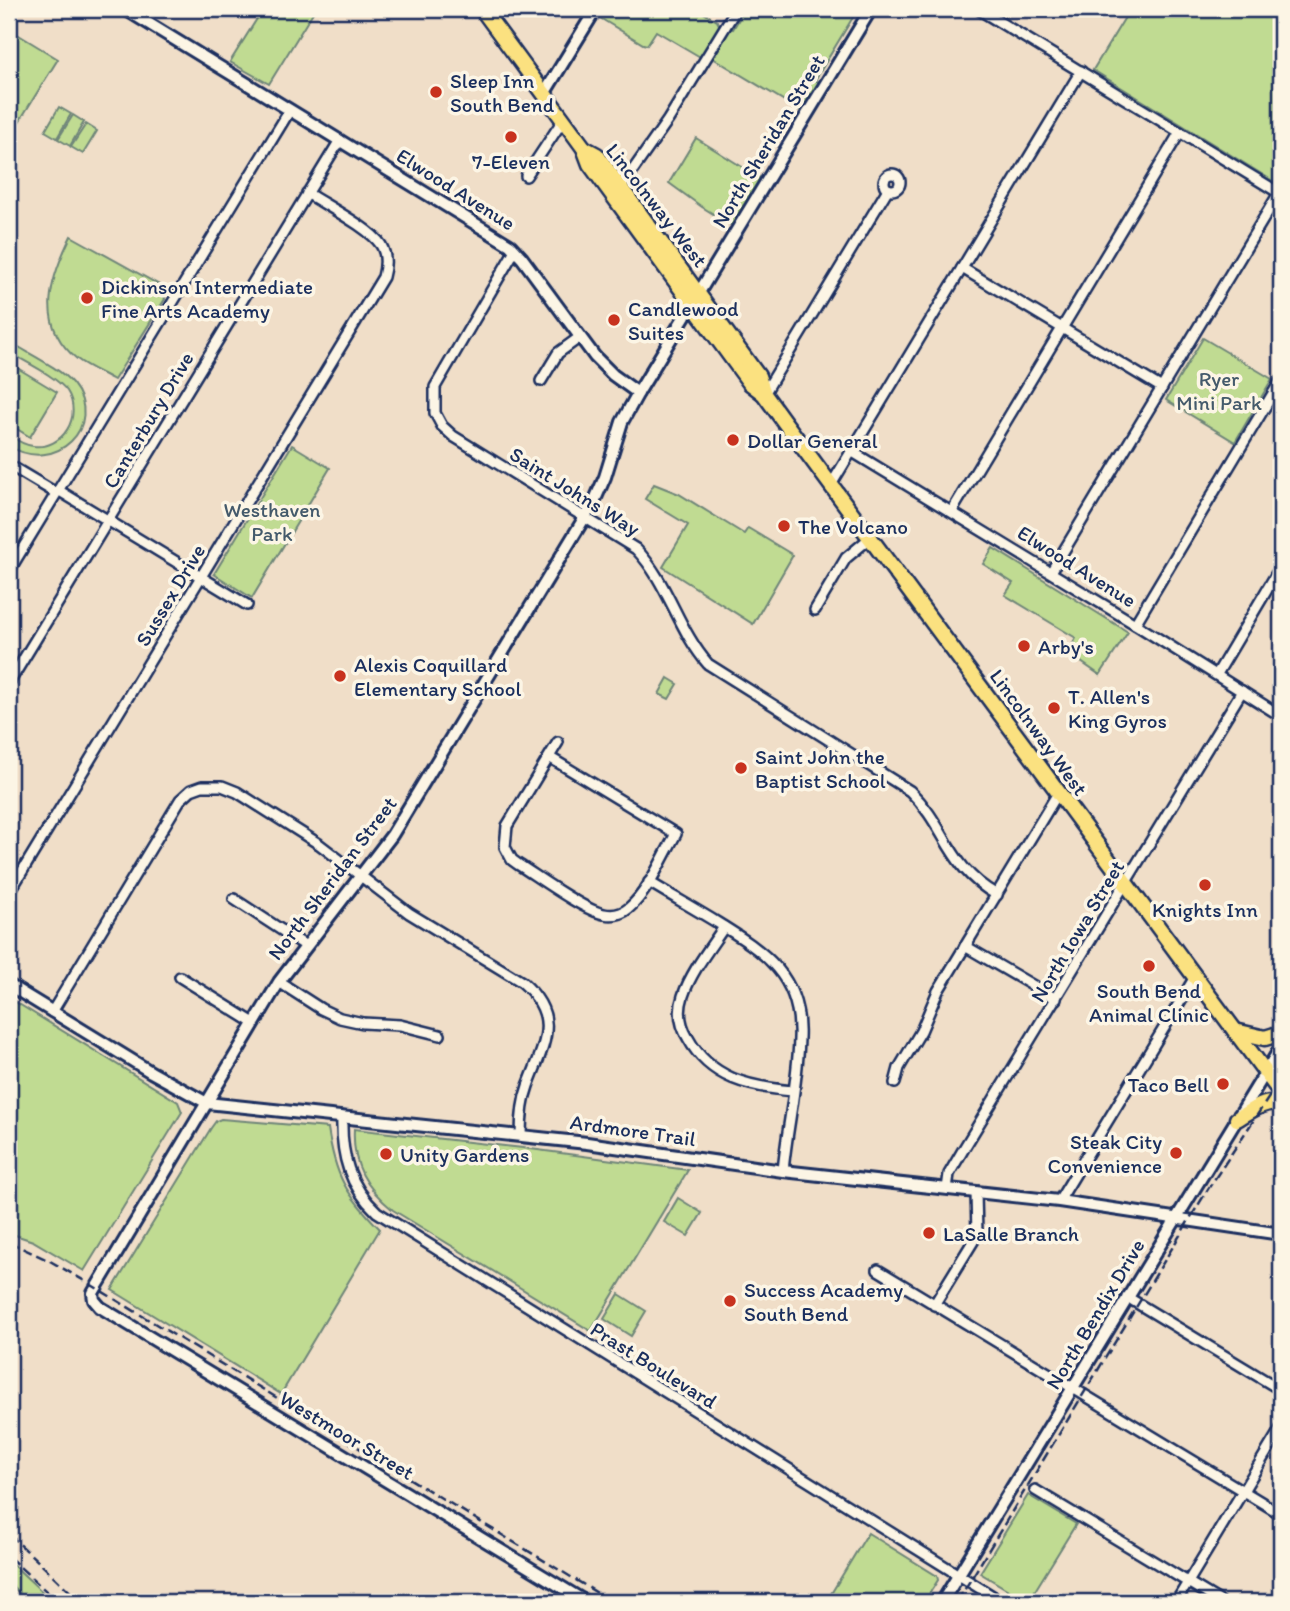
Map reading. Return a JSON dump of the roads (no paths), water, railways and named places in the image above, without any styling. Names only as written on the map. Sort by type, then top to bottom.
[{"type":"main road","name":"Lincolnway West","points":[[482,9],[584,148],[597,155],[618,193],[696,299],[758,376],[764,394],[1281,1093]]},
{"type":"main road","points":[[1235,1031],[1265,1038],[1281,1033]]},
{"type":"main road","points":[[1237,1119],[1258,1106],[1281,1103]]},
{"type":"street","name":"Elwood Avenue","points":[[125,9],[515,250],[603,367],[638,393]]},
{"type":"street","points":[[544,94],[596,9]]},
{"type":"street","points":[[618,193],[668,120],[736,9]]},
{"type":"street","name":"North Sheridan Street","points":[[93,1297],[94,1287],[279,982],[393,835],[586,517],[600,490],[622,422],[638,393],[871,9]]},
{"type":"street","points":[[978,9],[1280,193],[1051,572]]},
{"type":"street","points":[[831,485],[1081,71]]},
{"type":"street","points":[[9,571],[290,110]]},
{"type":"street","points":[[526,176],[563,120]]},
{"type":"street","points":[[952,511],[1180,132]]},
{"type":"street","name":"Canterbury Drive","points":[[9,682],[340,140]]},
{"type":"street","points":[[764,394],[888,189]]},
{"type":"street","name":"Sussex Drive","points":[[9,893],[383,277],[386,260],[378,241],[307,193]]},
{"type":"street","name":"Saint Johns Way","points":[[515,250],[435,387],[435,413],[442,426],[453,436],[627,542],[652,569],[695,647],[715,670],[910,791],[926,809],[961,866],[974,880],[997,895]]},
{"type":"street","points":[[962,268],[1161,388]]},
{"type":"street","points":[[541,381],[558,354],[580,337]]},
{"type":"street","points":[[1135,624],[1281,380]]},
{"type":"street","name":"Elwood Avenue","points":[[851,451],[1217,674],[1281,716]]},
{"type":"street","points":[[9,465],[108,520],[247,605]]},
{"type":"street","points":[[815,610],[846,558],[870,538]]},
{"type":"street","points":[[1217,674],[1281,566]]},
{"type":"street","name":"North Iowa Street","points":[[947,1189],[949,1174],[956,1162],[1242,691]]},
{"type":"street","points":[[549,757],[676,834],[649,882],[634,904],[625,911],[614,915],[592,910],[512,860],[505,847],[507,826],[558,742]]},
{"type":"street","points":[[52,1012],[174,807],[185,794],[202,786],[222,786],[237,792],[311,838],[409,913],[522,982],[536,997],[545,1017],[546,1032],[543,1051],[525,1096],[521,1135]]},
{"type":"street","points":[[895,1083],[899,1068],[921,1031],[939,991],[1058,793]]},
{"type":"street","points":[[649,882],[762,951],[787,982],[799,1015],[799,1038],[783,1171]]},
{"type":"street","points":[[234,899],[306,946]]},
{"type":"street","points":[[724,927],[683,996],[680,1015],[684,1032],[708,1066],[725,1076],[749,1085],[793,1091]]},
{"type":"street","points":[[965,946],[1056,999]]},
{"type":"street","points":[[180,977],[254,1023]]},
{"type":"street","points":[[1059,1201],[1195,977]]},
{"type":"street","points":[[279,982],[340,1018],[363,1023],[400,1025],[440,1035]]},
{"type":"street","name":"Ardmore Trail","points":[[9,985],[207,1103],[521,1135],[783,1171],[1059,1201],[1281,1234]]},
{"type":"street","name":"North Bendix Drive","points":[[942,1602],[1281,1047]]},
{"type":"street","name":"Prast Boulevard","points":[[342,1118],[342,1147],[347,1167],[357,1189],[377,1212],[1002,1602]]},
{"type":"street","points":[[934,1305],[977,1235],[976,1192]]},
{"type":"street","points":[[878,1270],[1281,1514]]},
{"type":"street","name":"Westmoor Street","points":[[93,1297],[100,1307],[586,1602]]},
{"type":"street","points":[[1127,1297],[1281,1391]]},
{"type":"street","points":[[1176,1602],[1281,1428]]},
{"type":"street","points":[[1035,1490],[1222,1602]]},
{"type":"railway","points":[[957,1602],[1208,1189],[1281,1079]]},
{"type":"railway","points":[[9,1242],[50,1261],[95,1287],[612,1602]]},
{"type":"railway","points":[[9,1534],[81,1602]]},
{"type":"railway","points":[[9,1557],[58,1602]]},
{"type":"railway","points":[[9,1590],[22,1602]]},
{"type":"place","name":"Sleep Inn South Bend","points":[[436,92]]},
{"type":"place","name":"7-Eleven","points":[[511,137]]},
{"type":"place","name":"Dickinson Intermediate Fine Arts Academy","points":[[87,298]]},
{"type":"place","name":"Candlewood Suites","points":[[614,320]]},
{"type":"place","name":"Dollar General","points":[[733,440]]},
{"type":"place","name":"The Volcano","points":[[784,526]]},
{"type":"place","name":"Arby's","points":[[1024,646]]},
{"type":"place","name":"Alexis Coquillard Elementary School","points":[[340,676]]},
{"type":"place","name":"T. Allen's King Gyros","points":[[1054,708]]},
{"type":"place","name":"Saint John the Baptist School","points":[[741,768]]},
{"type":"place","name":"Knights Inn","points":[[1205,885]]},
{"type":"place","name":"South Bend Animal Clinic","points":[[1149,966]]},
{"type":"place","name":"Taco Bell","points":[[1223,1084]]},
{"type":"place","name":"Steak City Convenience","points":[[1176,1153]]},
{"type":"place","name":"Unity Gardens","points":[[386,1154]]},
{"type":"place","name":"LaSalle Branch","points":[[929,1233]]},
{"type":"place","name":"Success Academy South Bend","points":[[730,1301]]},
{"type":"park label","name":"Ryer Mini Park","points":[[1219,390]]},
{"type":"park label","name":"Westhaven Park","points":[[272,521]]}]
